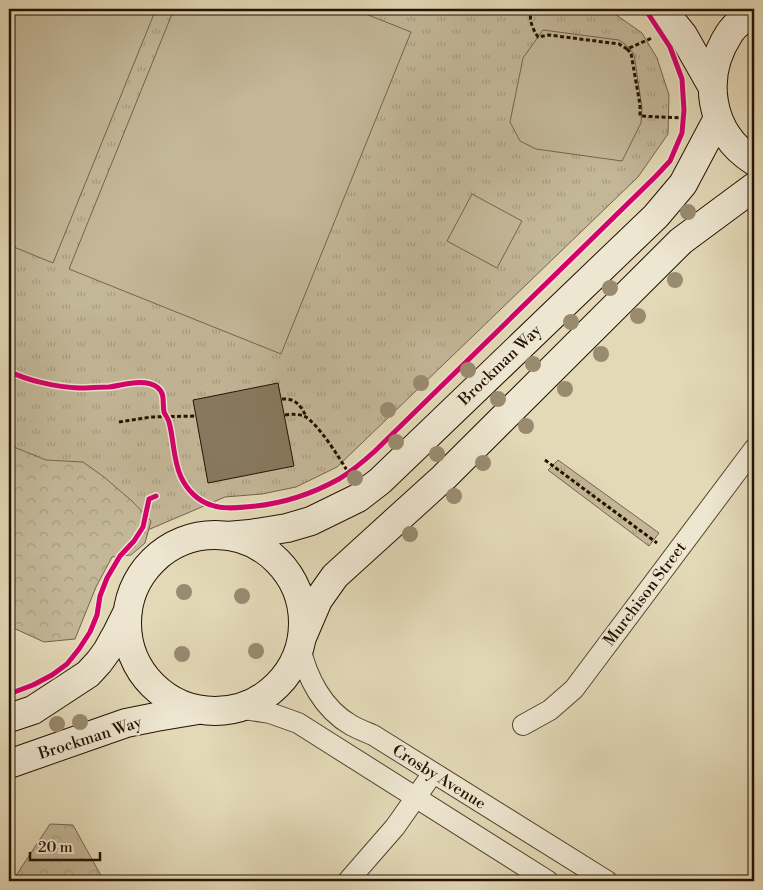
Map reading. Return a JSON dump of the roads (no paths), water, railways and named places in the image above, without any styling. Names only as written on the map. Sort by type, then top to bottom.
[{"type":"street","points":[[754,11],[730,32],[717,58],[712,86],[718,118],[732,142],[754,161]]},
{"type":"street","points":[[666,22],[683,35],[712,86]]},
{"type":"street","name":"Brockman Way","points":[[227,536],[287,528],[312,521],[358,498],[380,480],[656,216],[684,184],[718,118]]},
{"type":"street","points":[[302,641],[304,624],[302,603],[289,574],[275,558],[258,545],[227,536],[202,536],[179,543],[168,549],[149,565],[143,573],[133,591],[128,611],[127,632],[132,652],[141,671],[155,687],[172,700],[202,710],[220,711],[238,708],[257,701],[280,683],[292,666],[302,641],[318,600],[335,576],[444,476],[681,241],[754,187]]},
{"type":"street","name":"Murchison Street","points":[[522,725],[550,710],[574,689],[754,449]]},
{"type":"street","points":[[9,718],[33,710],[88,674],[107,651],[128,611]]},
{"type":"street","name":"Crosby Avenue","points":[[302,641],[303,659],[313,685],[322,699],[336,714],[350,724],[373,735],[607,881]]},
{"type":"street","name":"Crosby Avenue","points":[[238,708],[270,713],[298,723],[548,881]]},
{"type":"street","name":"Brockman Way","points":[[9,764],[126,723],[156,716],[202,710]]},
{"type":"street","points":[[348,881],[388,835],[433,773]]}]
